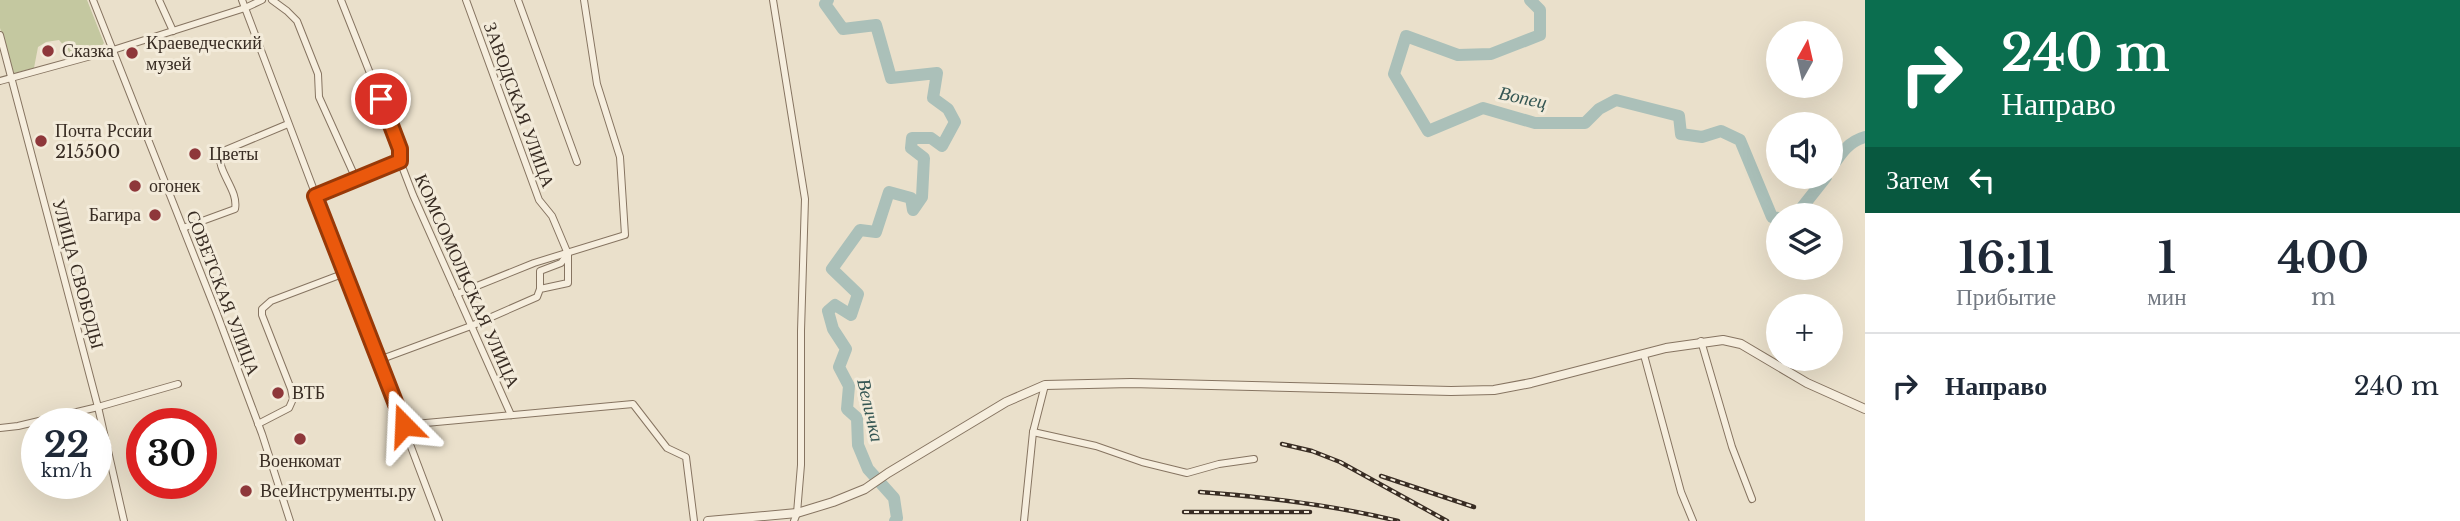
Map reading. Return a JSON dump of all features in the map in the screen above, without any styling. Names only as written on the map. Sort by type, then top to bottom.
[{"type":"street","name":"СОВЕТСКАЯ УЛИЦА","points":[[93,0],[258,424],[290,521]]},
{"type":"street","points":[[159,0],[173,31]]},
{"type":"street","points":[[242,0],[439,521]]},
{"type":"street","points":[[0,81],[113,50],[245,8],[262,0]]},
{"type":"street","points":[[272,0],[297,22],[318,74],[318,97],[356,179]]},
{"type":"street","name":"КОМСОМОЛЬСКАЯ УЛИЦА","points":[[341,0],[400,149],[400,161],[511,415]]},
{"type":"street","name":"ЗАВОДСКАЯ УЛИЦА","points":[[466,0],[540,200],[552,216],[568,254]]},
{"type":"street","points":[[519,0],[577,162]]},
{"type":"street","points":[[457,294],[534,263],[625,236],[620,157],[597,84],[584,0]]},
{"type":"street","points":[[773,0],[805,199],[801,465],[796,517]]},
{"type":"street","name":"УЛИЦА СВОБОДЫ","points":[[0,36],[98,407],[124,521]]},
{"type":"street","points":[[183,228],[235,209],[235,198],[220,160],[221,152],[288,124]]},
{"type":"street","points":[[315,196],[400,161]]},
{"type":"street","points":[[540,289],[568,283],[568,254]]},
{"type":"street","points":[[379,359],[471,326],[537,297],[540,271],[561,263],[568,254]]},
{"type":"street","points":[[258,424],[289,408],[293,398],[262,309],[271,301],[345,273]]},
{"type":"street","points":[[708,521],[796,517],[865,489],[1006,402],[1045,385],[1132,383],[1494,390],[1666,348],[1723,340],[1741,344],[1807,383],[1865,409]]},
{"type":"street","points":[[1701,341],[1732,447],[1752,499]]},
{"type":"street","points":[[1644,355],[1681,492],[1693,521]]},
{"type":"street","points":[[0,428],[98,407],[178,384]]},
{"type":"street","points":[[1024,521],[1033,432],[1045,385]]},
{"type":"street","points":[[404,425],[633,404],[667,448],[686,457],[694,521]]},
{"type":"street","points":[[1033,432],[1096,446],[1142,462],[1187,473],[1219,464],[1254,459]]},
{"type":"green space","points":[[0,0],[87,0],[104,43],[100,48],[73,56],[59,40],[46,42],[38,47],[34,68],[14,73],[0,28]]},
{"type":"waterway","name":"Величка","points":[[828,0],[825,4],[843,29],[876,25],[891,78],[937,73],[933,98],[948,109],[955,122],[942,146],[931,138],[912,138],[911,148],[924,158],[922,197],[913,210],[911,198],[889,192],[876,232],[860,230],[832,269],[858,294],[851,315],[835,305],[828,311],[833,329],[846,349],[839,367],[849,386],[847,409],[857,418],[858,445],[868,469],[894,498],[897,518],[895,521]]},
{"type":"waterway","name":"Вопец","points":[[1530,0],[1540,10],[1540,35],[1491,54],[1458,55],[1406,36],[1394,74],[1428,131],[1483,108],[1535,123],[1585,123],[1599,109],[1616,100],[1679,116],[1681,134],[1702,137],[1721,131],[1740,140],[1766,203]]},
{"type":"waterway","name":"Вопец","points":[[1843,152],[1865,137]]},
{"type":"waterway","name":"Вопец","points":[[1805,203],[1817,189]]},
{"type":"railway","points":[[1282,444],[1312,451],[1340,462],[1447,521]]},
{"type":"railway","points":[[1381,476],[1474,507]]},
{"type":"railway","points":[[1200,492],[1300,502],[1398,521]]},
{"type":"railway","points":[[1184,512],[1310,512]]},
{"type":"place","name":"Сказка","points":[[48,51]]},
{"type":"place","name":"Краеведческий музей","points":[[132,53]]},
{"type":"place","name":"Почта Рссии 215500","points":[[41,141]]},
{"type":"place","name":"Цветы","points":[[195,154]]},
{"type":"place","name":"огонек","points":[[135,186]]},
{"type":"place","name":"Багира","points":[[155,215]]},
{"type":"place","name":"ВТБ","points":[[278,393]]},
{"type":"place","name":"Военкомат","points":[[300,439]]},
{"type":"place","name":"ВсеИнструменты.ру","points":[[246,491]]},
{"type":"route","points":[[381,99],[400,149],[400,161],[315,196],[404,425]]}]
